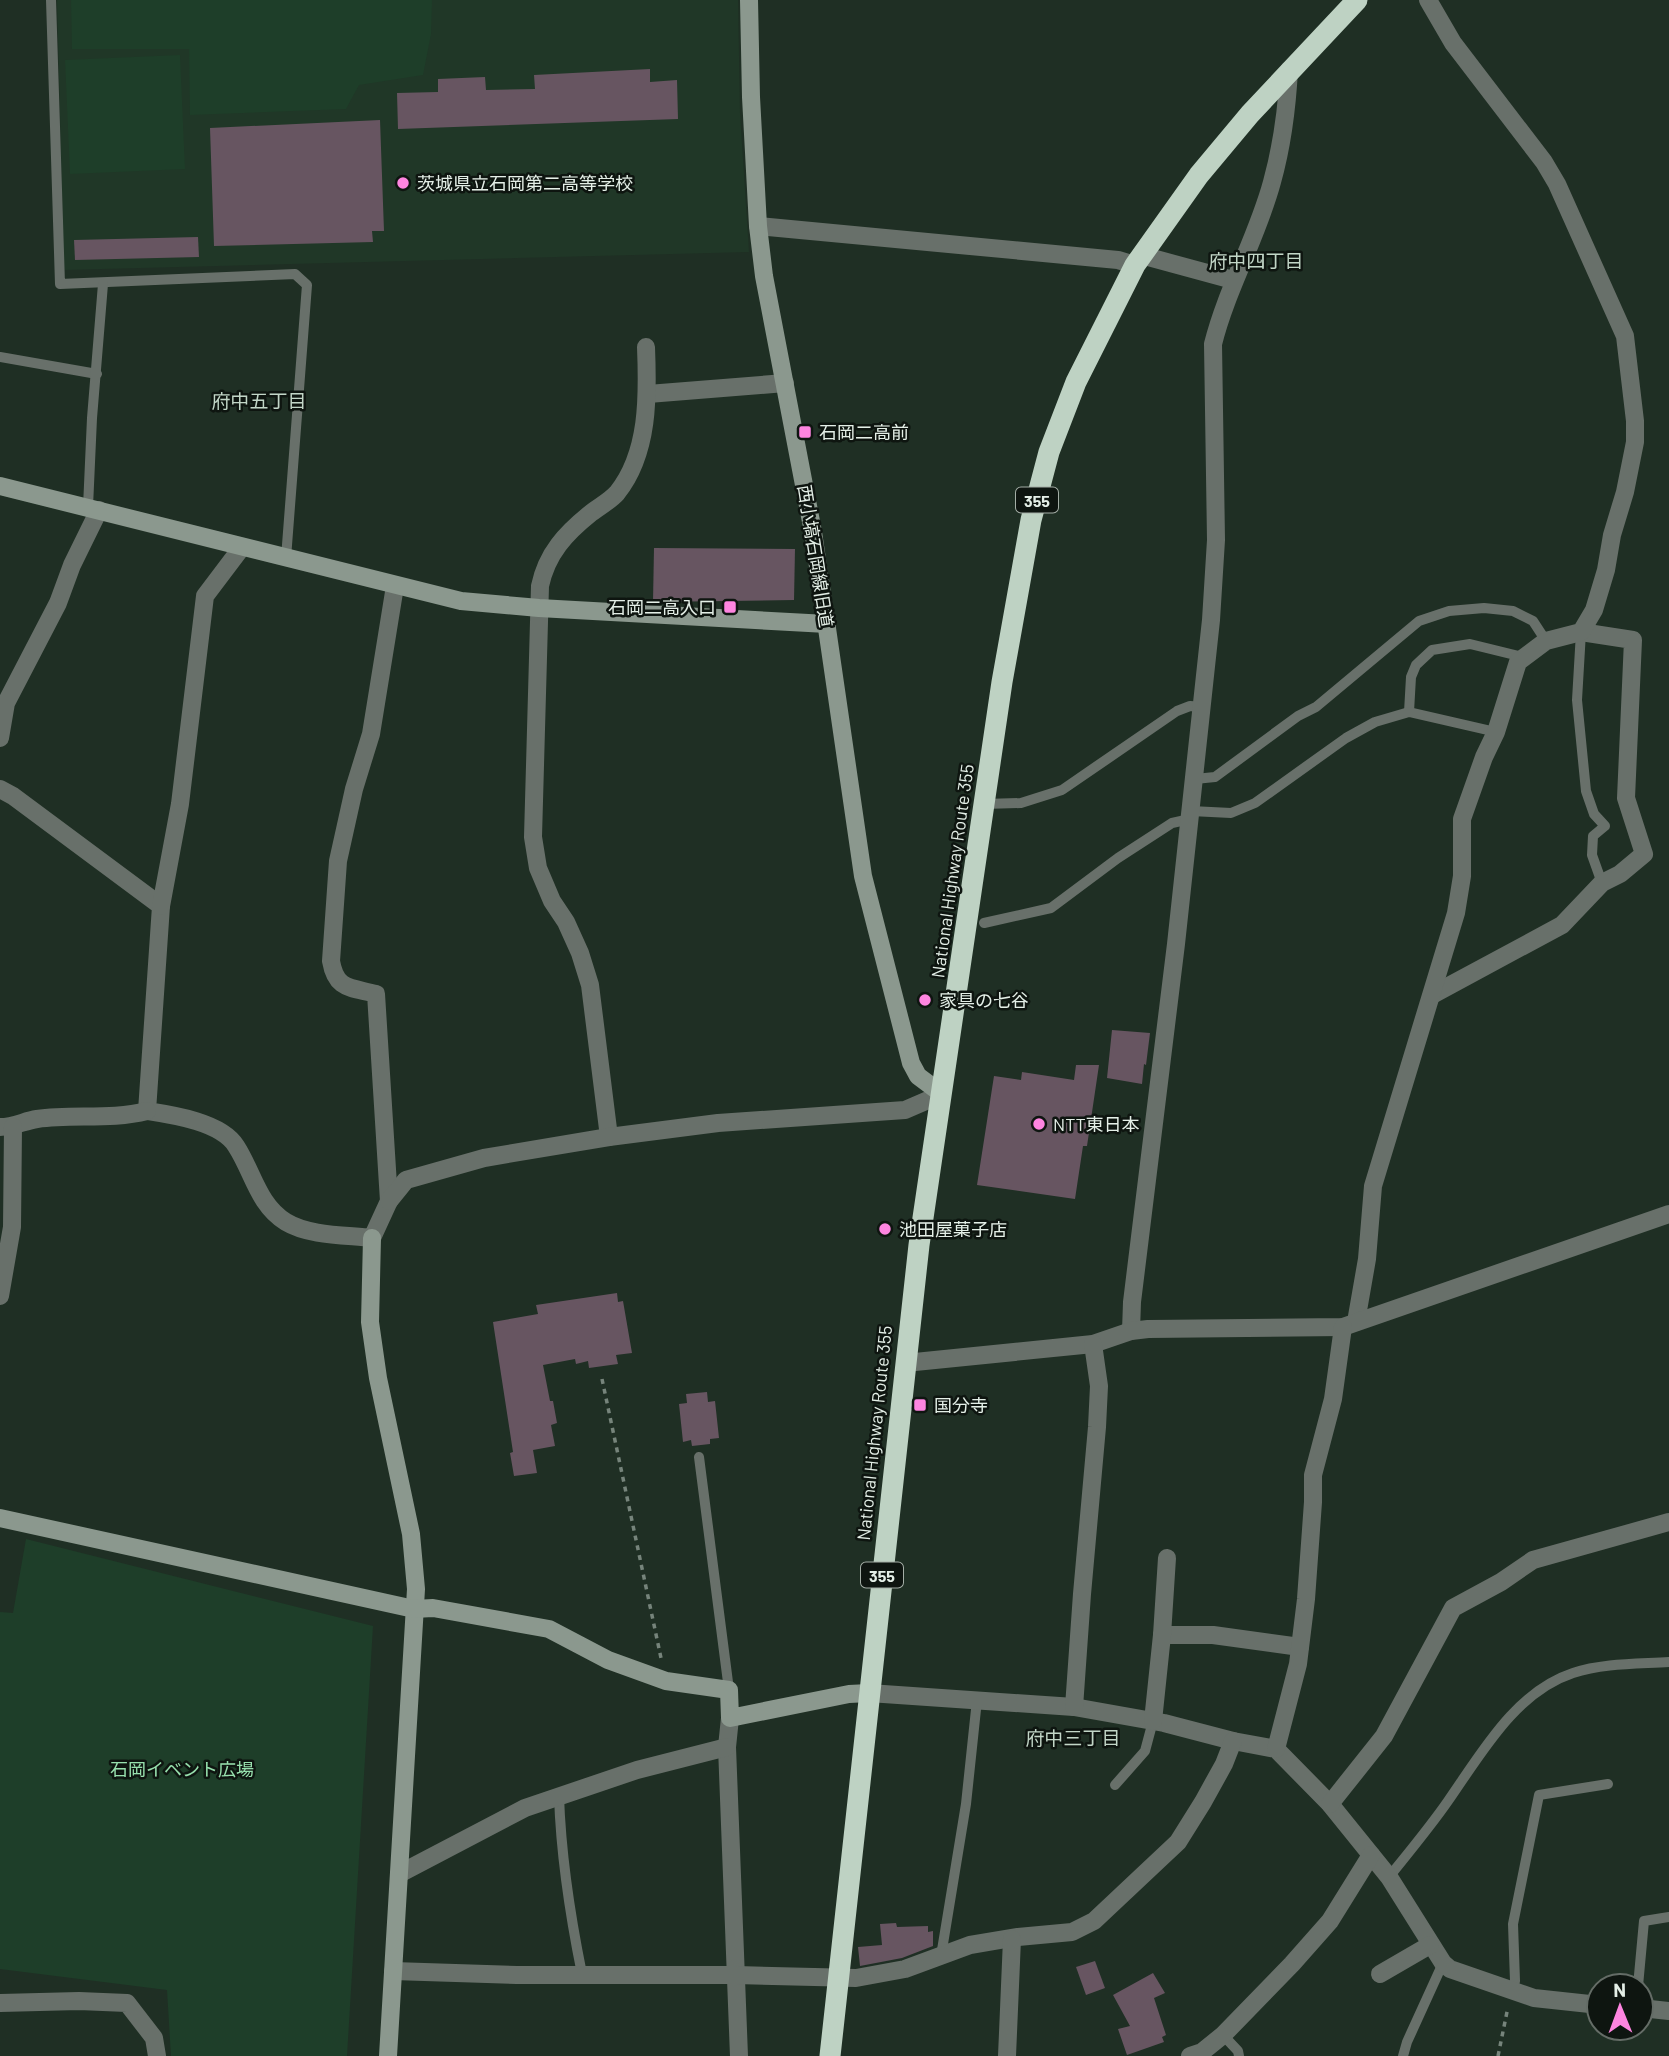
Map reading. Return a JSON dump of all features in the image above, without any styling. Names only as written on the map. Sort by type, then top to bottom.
[{"type":"highway","name":"National Highway Route 355","points":[[830,2056],[928,1174],[984,804],[1031,520],[1049,452],[1076,382],[1138,260],[1199,175],[1289,70],[1357,0]]},
{"type":"street","name":"西小塙石岡線旧道","points":[[749,0],[758,226],[764,276],[813,532],[863,877],[911,1063],[918,1076],[942,1094]]},
{"type":"street","points":[[1428,0],[1453,43],[1544,162],[1557,184],[1625,336],[1635,442],[1606,570],[1594,610],[1581,632]]},
{"type":"street","points":[[1131,1331],[1132,1302],[1195,779],[1216,540],[1213,344],[1233,280],[1272,183],[1287,106],[1289,70]]},
{"type":"street","points":[[758,226],[1138,260],[1233,280]]},
{"type":"street","points":[[609,1137],[590,985],[580,953],[538,868],[533,837],[540,586],[550,556],[562,539],[615,495],[629,476],[640,445],[648,394],[646,348]]},
{"type":"street","points":[[648,394],[785,383]]},
{"type":"street","points":[[0,486],[461,601],[827,624]]},
{"type":"street","points":[[0,738],[6,703],[58,603],[94,509]]},
{"type":"street","points":[[148,1111],[161,906],[180,804],[205,596],[242,547]]},
{"type":"street","points":[[389,1201],[376,994],[344,986],[333,976],[331,961],[338,861],[354,789],[371,734],[395,586]]},
{"type":"street","points":[[1276,1749],[1300,1647],[1306,1599],[1313,1475],[1367,1259],[1373,1186],[1456,913],[1462,876],[1462,819],[1496,732],[1518,662],[1546,641],[1581,632],[1633,640],[1626,797],[1644,854],[1620,874],[1602,883],[1562,925],[1432,995]]},
{"type":"street","points":[[0,789],[161,906]]},
{"type":"street","points":[[388,2056],[416,1589],[411,1534],[377,1378],[370,1322],[372,1238],[389,1201],[406,1180],[484,1158],[609,1137],[718,1123],[905,1110],[942,1094]]},
{"type":"street","points":[[0,1296],[12,1227],[6,1127],[38,1119],[116,1116],[148,1111],[188,1118],[218,1131],[235,1144],[269,1208],[288,1223],[324,1234],[372,1238]]},
{"type":"street","points":[[905,1363],[1093,1344],[1131,1331],[1350,1325],[1669,1214]]},
{"type":"street","points":[[1074,1707],[1097,1427],[1098,1386],[1093,1344]]},
{"type":"street","points":[[0,1518],[414,1609],[433,1608],[550,1629],[608,1660],[666,1681],[729,1690],[727,1747],[739,2056]]},
{"type":"street","points":[[1330,1804],[1384,1736],[1453,1608],[1502,1582],[1533,1560],[1669,1522]]},
{"type":"street","points":[[1153,1721],[1167,1558]]},
{"type":"street","points":[[1162,1635],[1213,1634],[1300,1647]]},
{"type":"street","points":[[730,1718],[849,1694],[869,1693],[1074,1707],[1153,1721],[1276,1749],[1330,1804],[1389,1877],[1430,1945],[1450,1969],[1534,1998],[1585,2003]]},
{"type":"street","points":[[393,1971],[856,1978],[905,1969],[970,1945],[1072,1932],[1094,1921],[1178,1842],[1219,1773],[1233,1741]]},
{"type":"street","points":[[399,1874],[525,1808],[638,1770],[727,1747]]},
{"type":"street","points":[[1190,2056],[1202,2052],[1223,2035],[1292,1964],[1330,1922],[1371,1856]]},
{"type":"street","points":[[1007,2056],[1012,1939]]},
{"type":"street","points":[[1380,1974],[1430,1945]]},
{"type":"street","points":[[0,2003],[127,2003],[154,2038],[157,2056]]},
{"type":"lane","points":[[51,0],[60,284],[295,274],[307,285],[286,558]]},
{"type":"lane","points":[[94,509],[92,418],[103,284]]},
{"type":"lane","points":[[0,357],[97,374]]},
{"type":"lane","points":[[1195,779],[1214,777],[1298,716],[1317,707],[1419,621],[1449,611],[1484,608],[1513,611],[1533,621],[1546,641]]},
{"type":"lane","points":[[1581,632],[1577,700],[1586,791],[1594,814],[1605,826],[1593,836],[1592,855],[1602,883]]},
{"type":"lane","points":[[1409,712],[1411,677],[1416,665],[1432,650],[1470,644],[1523,657]]},
{"type":"lane","points":[[984,804],[1021,803],[1062,790],[1177,711],[1190,706],[1202,706]]},
{"type":"lane","points":[[984,923],[1051,908],[1171,823],[1191,815],[1231,813],[1255,803],[1346,737],[1375,722],[1409,712],[1496,732]]},
{"type":"lane","points":[[699,1457],[729,1690]]},
{"type":"lane","points":[[1389,1877],[1487,1745],[1528,1699],[1574,1672],[1669,1661]]},
{"type":"lane","points":[[941,1956],[966,1804],[976,1700]]},
{"type":"lane","points":[[1115,1786],[1146,1751],[1153,1721]]},
{"type":"lane","points":[[1512,1991],[1515,1982],[1513,1924],[1539,1795],[1608,1784]]},
{"type":"lane","points":[[559,1796],[560,1839],[568,1904],[582,1974]]},
{"type":"lane","points":[[1639,1972],[1644,1921],[1669,1917]]},
{"type":"lane","points":[[1403,2056],[1443,1963]]},
{"type":"lane","points":[[1223,2035],[1238,2051],[1238,2056]]},
{"type":"path","points":[[602,1379],[666,1681]]},
{"type":"path","points":[[1498,2056],[1512,1991]]},
{"type":"shaded area","name":"茨城県立石岡第二高等学校","points":[[57,0],[738,0],[740,113],[749,252],[64,270]]},
{"type":"green space","points":[[71,0],[432,0],[431,34],[423,75],[359,85],[346,109],[190,115],[189,49],[72,49]]},
{"type":"green space","points":[[180,55],[185,169],[70,174],[65,60]]},
{"type":"green space","name":"石岡イベント広場","points":[[26,1539],[373,1626],[347,2056],[171,2056],[167,1990],[0,1969],[0,1612],[13,1613]]},
{"type":"building","points":[[650,69],[650,82],[677,80],[678,119],[398,129],[397,93],[438,92],[438,79],[485,77],[486,90],[535,89],[534,75]]},
{"type":"building","points":[[380,120],[384,231],[372,231],[373,242],[214,246],[210,128]]},
{"type":"building","points":[[198,237],[199,257],[75,260],[74,240]]},
{"type":"building","points":[[654,548],[795,549],[794,600],[653,602]]},
{"type":"building","points":[[1112,1030],[1150,1033],[1142,1084],[1107,1078]]},
{"type":"building","name":"NTT東日本","points":[[1076,1065],[1099,1065],[1087,1146],[1083,1146],[1075,1199],[977,1185],[994,1076],[1021,1080],[1022,1072],[1074,1080]]},
{"type":"building","points":[[617,1293],[618,1302],[623,1301],[632,1353],[616,1355],[618,1364],[589,1368],[588,1361],[576,1364],[575,1359],[543,1365],[557,1423],[551,1425],[555,1446],[533,1450],[537,1473],[514,1476],[510,1453],[513,1452],[493,1322],[538,1314],[536,1305]]},
{"type":"building","points":[[707,1392],[708,1402],[715,1401],[719,1438],[710,1439],[710,1444],[692,1446],[691,1440],[683,1442],[679,1404],[687,1403],[686,1394]]},
{"type":"building","points":[[896,1923],[897,1927],[928,1926],[928,1932],[933,1931],[933,1946],[902,1958],[860,1966],[858,1947],[882,1945],[880,1924]]},
{"type":"building","points":[[1095,1961],[1105,1988],[1086,1995],[1076,1967]]},
{"type":"building","points":[[1153,1973],[1165,1993],[1154,1998],[1166,2035],[1162,2037],[1164,2042],[1127,2055],[1118,2029],[1130,2026],[1113,1995]]},
{"type":"place","name":"茨城県立石岡第二高等学校","points":[[403,183]]},
{"type":"place","name":"石岡二高前","points":[[805,432]]},
{"type":"place","name":"石岡二高入口","points":[[730,607]]},
{"type":"place","name":"家具の七谷","points":[[925,1000]]},
{"type":"place","name":"NTT東日本","points":[[1039,1124]]},
{"type":"place","name":"池田屋菓子店","points":[[885,1229]]},
{"type":"place","name":"国分寺","points":[[920,1405]]},
{"type":"district","name":"府中四丁目","points":[[1256,260]]},
{"type":"district","name":"府中五丁目","points":[[259,400]]},
{"type":"district","name":"府中三丁目","points":[[1073,1737]]}]
